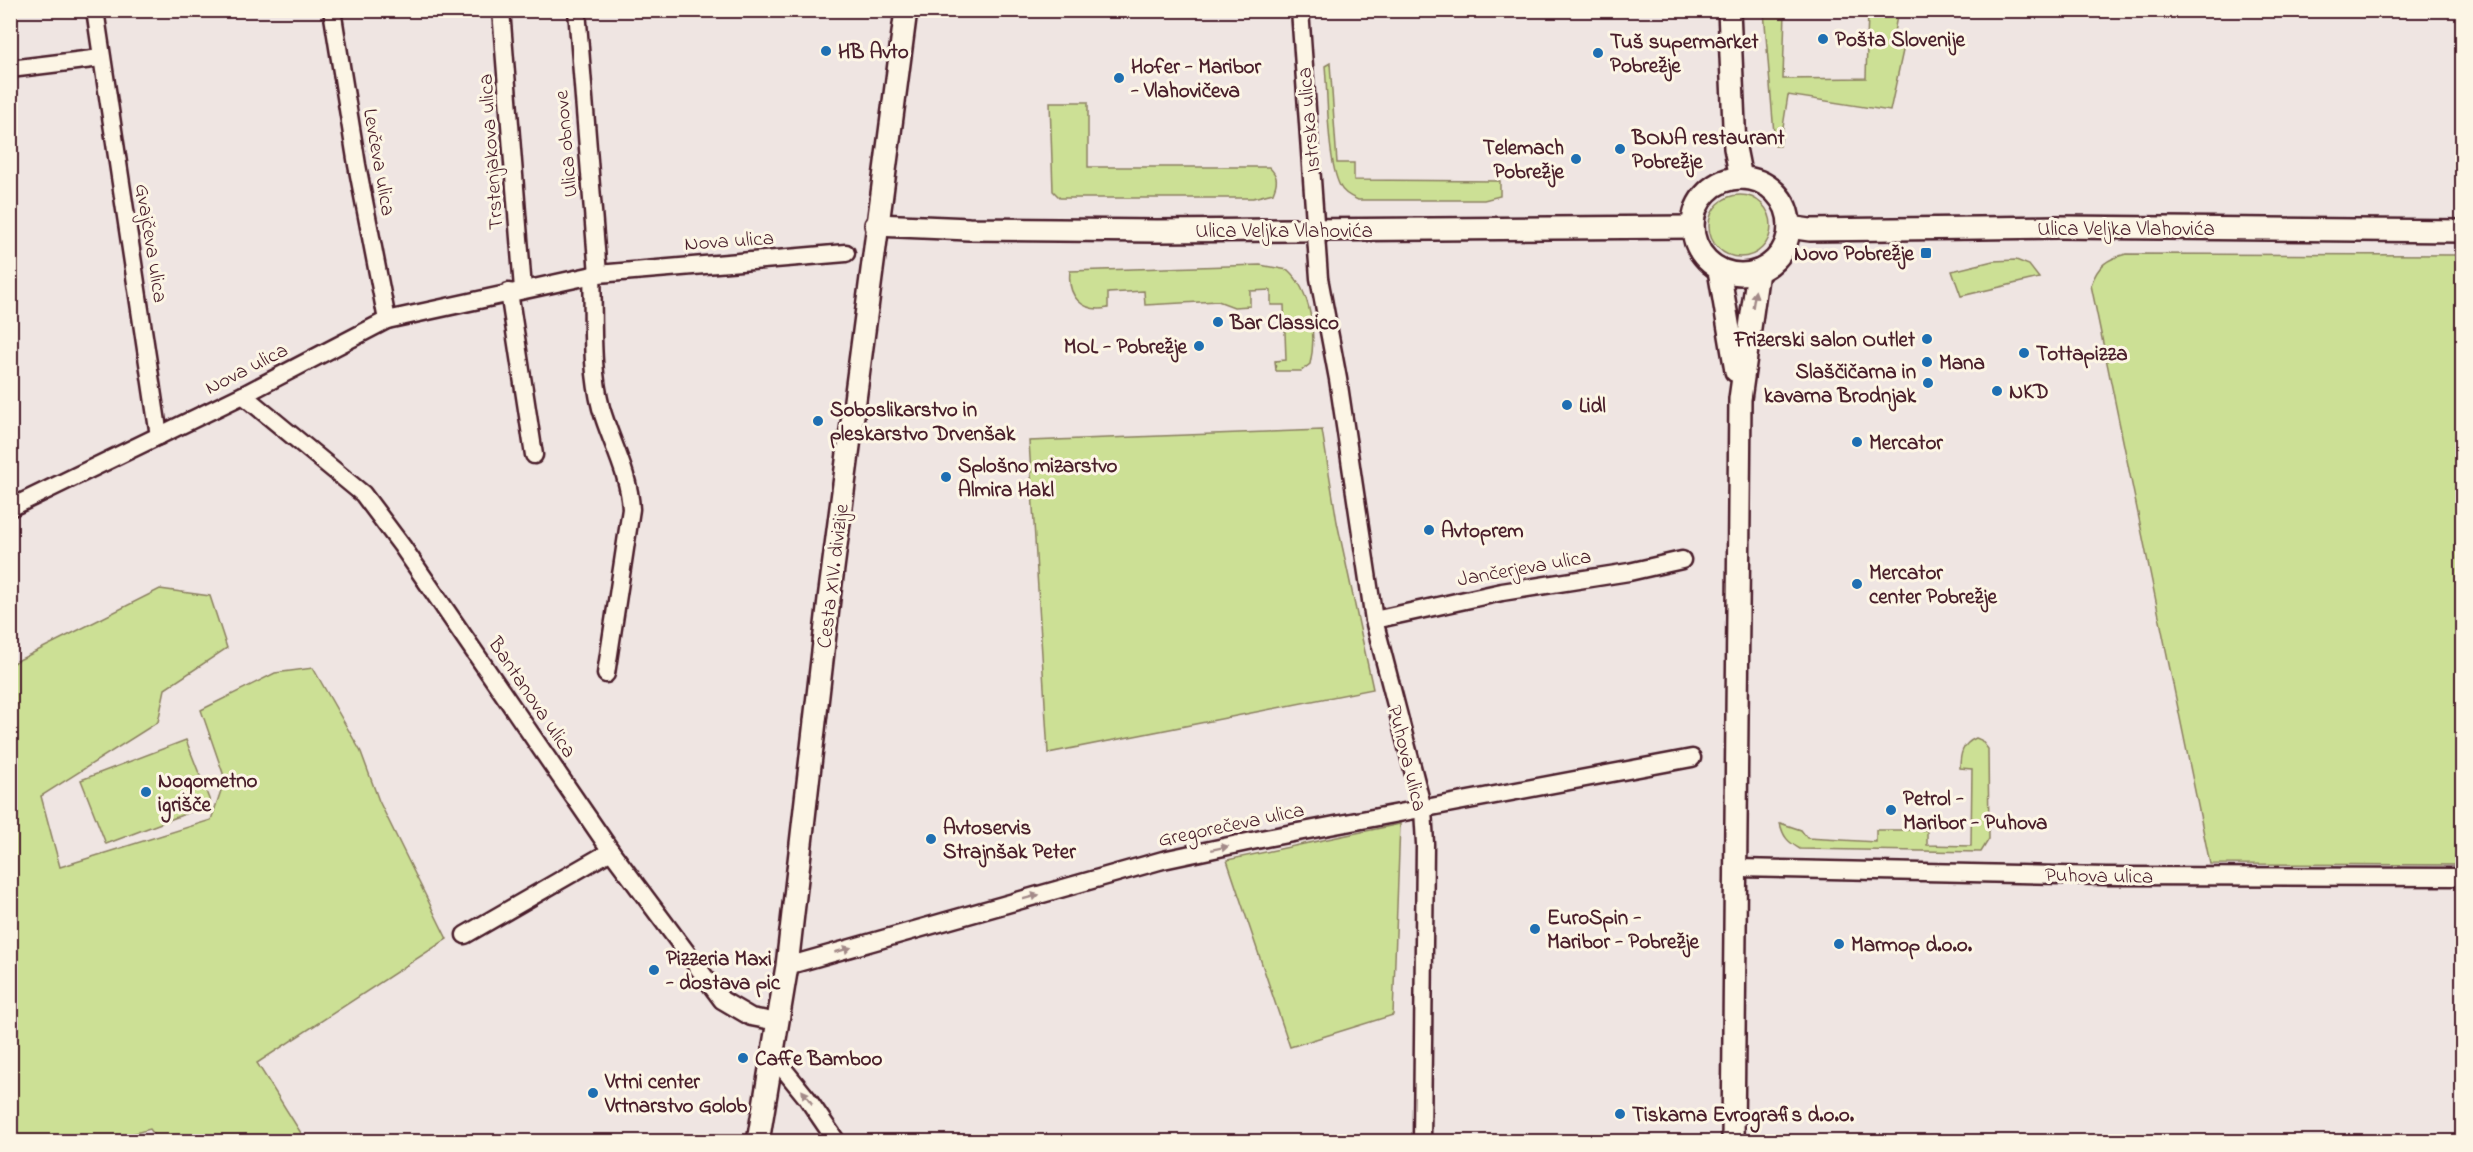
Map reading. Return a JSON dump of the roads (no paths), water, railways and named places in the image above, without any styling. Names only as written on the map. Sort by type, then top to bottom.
[{"type":"street","name":"Gvajčeva ulica","points":[[95,10],[159,436]]},
{"type":"street","name":"Levčeva ulica","points":[[332,10],[357,165],[387,320]]},
{"type":"street","name":"Trstenjakova ulica","points":[[501,10],[516,291]]},
{"type":"street","name":"Ulica obnove","points":[[577,10],[595,274],[597,382],[601,408],[630,488],[631,509],[606,674]]},
{"type":"street","name":"Cesta XIV. divizije","points":[[758,1142],[787,966],[876,225],[906,10]]},
{"type":"street","name":"Istrska ulica","points":[[1300,10],[1319,278],[1338,379]]},
{"type":"street","points":[[1729,10],[1735,148],[1741,178]]},
{"type":"street","points":[[10,69],[101,58]]},
{"type":"street","points":[[1741,178],[1756,180],[1770,187],[1780,198],[1787,212],[1789,227],[1787,242],[1771,264],[1758,271],[1732,274],[1719,270],[1700,252],[1692,227],[1701,198],[1719,184],[1741,178]]},
{"type":"street","name":"Ulica Veljka Vlahovića","points":[[876,225],[969,229],[1316,230],[1692,227]]},
{"type":"street","name":"Ulica Veljka Vlahovića","points":[[1789,227],[1810,230],[2064,226],[2463,231]]},
{"type":"street","name":"Nova ulica","points":[[10,508],[243,395],[387,320],[595,274],[846,253]]},
{"type":"street","points":[[1719,270],[1740,399]]},
{"type":"street","points":[[1733,1142],[1740,399],[1758,271]]},
{"type":"street","points":[[516,291],[534,455]]},
{"type":"street","name":"Puhova ulica","points":[[1338,379],[1374,620],[1423,809],[1425,844],[1422,1142]]},
{"type":"street","name":"Bantanova ulica","points":[[243,395],[363,495],[409,556],[611,851],[722,1000],[751,1017],[778,1022]]},
{"type":"street","name":"Jančerjeva ulica","points":[[1374,620],[1502,592],[1629,572],[1682,560]]},
{"type":"street","name":"Gregorečeva ulica","points":[[787,966],[1164,860],[1692,758]]},
{"type":"street","points":[[465,935],[611,851]]},
{"type":"street","name":"Puhova ulica","points":[[1736,868],[2106,876],[2463,877]]},
{"type":"street","points":[[773,1056],[807,1098],[837,1142]]},
{"type":"place","name":"Pošta Slovenije","points":[[1823,39]]},
{"type":"place","name":"HB Avto","points":[[826,51]]},
{"type":"place","name":"Tuš supermarket Pobrežje","points":[[1598,53]]},
{"type":"place","name":"Hofer - Maribor - Vlahovičeva","points":[[1119,78]]},
{"type":"place","name":"BONA restaurant Pobrežje","points":[[1620,149]]},
{"type":"place","name":"Telemach Pobrežje","points":[[1576,159]]},
{"type":"place","name":"Novo Pobrežje","points":[[1926,253]]},
{"type":"place","name":"Bar Classico","points":[[1218,322]]},
{"type":"place","name":"Frizerski salon Outlet","points":[[1927,339]]},
{"type":"place","name":"MOL - Pobrežje","points":[[1199,346]]},
{"type":"place","name":"Tottapizza","points":[[2024,353]]},
{"type":"place","name":"Mana","points":[[1927,362]]},
{"type":"place","name":"Slaščičarna in kavarna Brodnjak","points":[[1928,383]]},
{"type":"place","name":"NKD","points":[[1997,391]]},
{"type":"place","name":"Lidl","points":[[1567,405]]},
{"type":"place","name":"Soboslikarstvo in pleskarstvo Drvenšak","points":[[818,421]]},
{"type":"place","name":"Mercator","points":[[1857,442]]},
{"type":"place","name":"Splošno mizarstvo Almira Hakl","points":[[946,477]]},
{"type":"place","name":"Avtoprem","points":[[1429,530]]},
{"type":"place","name":"Mercator center Pobrežje","points":[[1857,584]]},
{"type":"place","name":"Nogometno igrišče","points":[[146,792]]},
{"type":"place","name":"Petrol - Maribor - Puhova","points":[[1891,810]]},
{"type":"place","name":"Avtoservis Strajnšak Peter","points":[[931,839]]},
{"type":"place","name":"EuroSpin - Maribor - Pobrežje","points":[[1535,929]]},
{"type":"place","name":"Marmop d.o.o.","points":[[1839,944]]},
{"type":"place","name":"Pizzeria Maxi - dostava pic","points":[[654,970]]},
{"type":"place","name":"Caffe Bamboo","points":[[743,1058]]},
{"type":"place","name":"Vrtni center Vrtnarstvo Golob","points":[[593,1093]]},
{"type":"place","name":"Tiskarna Evrografis d.o.o.","points":[[1620,1114]]}]
